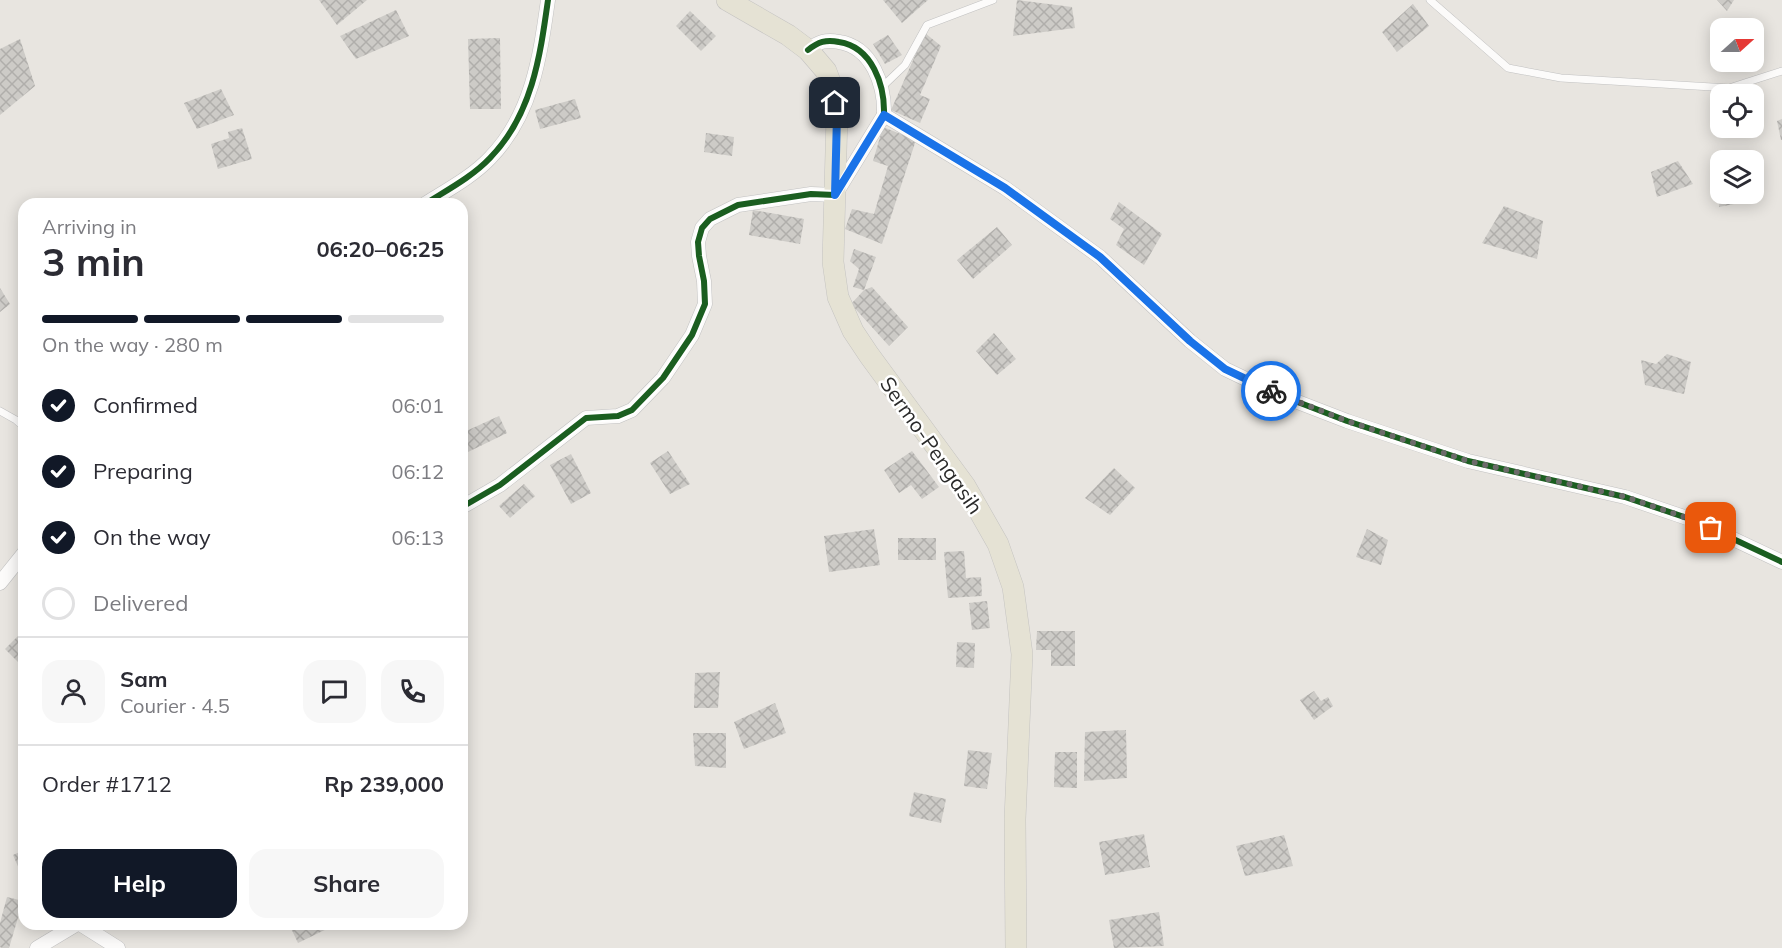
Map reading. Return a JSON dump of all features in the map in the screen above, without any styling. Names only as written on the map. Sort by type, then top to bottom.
[{"type":"main road","name":"Sermo-Pengasih","points":[[727,0],[788,35],[808,50],[826,71],[833,90],[837,115],[833,262],[838,297],[853,331],[965,486],[998,544],[1013,586],[1022,654],[1015,819],[1016,948]]},
{"type":"street","points":[[435,198],[461,182],[490,158],[524,109],[533,84],[548,0]]},
{"type":"street","points":[[468,504],[501,485],[586,418],[618,416],[632,410],[663,378],[692,335],[705,304],[699,242],[702,228],[710,219],[738,205],[812,194],[835,195],[884,115],[885,101],[873,66],[861,51],[847,43],[830,40],[818,42],[808,50]]},
{"type":"street","points":[[884,115],[1005,188],[1100,257],[1190,341],[1225,369],[1277,394],[1347,421],[1468,461],[1626,497],[1693,520],[1782,562]]},
{"type":"street","points":[[0,583],[18,560]]},
{"type":"street","points":[[37,948],[68,930]]},
{"type":"street","points":[[88,930],[118,948]]},
{"type":"lane","points":[[882,87],[905,65],[927,25],[993,0]]},
{"type":"lane","points":[[1430,0],[1508,68],[1561,78],[1729,88],[1782,71]]},
{"type":"lane","points":[[0,411],[18,422]]},
{"type":"building","points":[[319,0],[367,0],[337,25]]},
{"type":"building","points":[[883,0],[928,0],[902,23]]},
{"type":"building","points":[[1017,0],[1072,7],[1075,28],[1013,36]]},
{"type":"building","points":[[1717,0],[1734,0],[1727,11]]},
{"type":"building","points":[[1413,4],[1429,26],[1397,52],[1382,32]]},
{"type":"building","points":[[396,10],[409,36],[356,59],[340,36]]},
{"type":"building","points":[[690,11],[716,36],[701,51],[676,26]]},
{"type":"building","points":[[925,33],[941,46],[920,95],[930,99],[920,123],[891,110]]},
{"type":"building","points":[[888,35],[902,55],[885,64],[873,44]]},
{"type":"building","points":[[500,38],[501,109],[470,109],[468,39]]},
{"type":"building","points":[[20,39],[35,86],[0,115],[0,49]]},
{"type":"building","points":[[221,89],[234,115],[197,129],[184,103]]},
{"type":"building","points":[[575,99],[581,118],[540,129],[535,110]]},
{"type":"building","points":[[1782,119],[1782,140],[1781,140],[1777,121]]},
{"type":"building","points":[[883,127],[916,140],[882,244],[845,229],[852,209],[874,214],[888,166],[873,161]]},
{"type":"building","points":[[242,128],[252,159],[218,169],[211,144],[229,138],[228,132]]},
{"type":"building","points":[[706,133],[734,137],[732,156],[704,152]]},
{"type":"building","points":[[1678,161],[1693,184],[1657,197],[1651,172]]},
{"type":"building","points":[[1119,202],[1162,234],[1144,265],[1116,245],[1124,229],[1110,219]]},
{"type":"building","points":[[1504,206],[1543,221],[1537,259],[1482,243]]},
{"type":"building","points":[[753,210],[804,219],[800,244],[749,235]]},
{"type":"building","points":[[997,227],[1012,245],[973,279],[957,260]]},
{"type":"building","points":[[854,249],[876,257],[864,290],[853,287],[859,269],[850,261]]},
{"type":"building","points":[[872,287],[908,327],[889,346],[851,304],[864,290]]},
{"type":"building","points":[[0,288],[10,304],[0,312]]},
{"type":"building","points":[[994,333],[1016,359],[997,375],[976,351]]},
{"type":"building","points":[[1667,354],[1691,362],[1684,394],[1645,385],[1641,360],[1656,364]]},
{"type":"building","points":[[499,416],[507,433],[468,452],[468,430]]},
{"type":"building","points":[[668,451],[690,484],[670,494],[650,463]]},
{"type":"building","points":[[912,451],[939,487],[922,499],[911,485],[899,493],[884,470]]},
{"type":"building","points":[[571,454],[591,493],[571,504],[550,465]]},
{"type":"building","points":[[1114,468],[1135,488],[1110,515],[1085,498]]},
{"type":"building","points":[[524,484],[535,496],[510,518],[499,506]]},
{"type":"building","points":[[874,529],[880,565],[829,572],[824,536]]},
{"type":"building","points":[[1367,529],[1388,540],[1381,565],[1356,557]]},
{"type":"building","points":[[898,538],[936,538],[936,560],[898,560]]},
{"type":"building","points":[[964,551],[966,578],[981,577],[982,596],[948,598],[944,552]]},
{"type":"building","points":[[987,601],[990,628],[972,630],[969,603]]},
{"type":"building","points":[[1037,631],[1075,631],[1075,666],[1051,666],[1051,650],[1036,650]]},
{"type":"building","points":[[18,636],[18,662],[5,649]]},
{"type":"building","points":[[957,642],[975,643],[974,668],[956,667]]},
{"type":"building","points":[[720,672],[718,708],[694,708],[695,673]]},
{"type":"building","points":[[1314,691],[1321,701],[1328,697],[1333,706],[1314,720],[1300,700]]},
{"type":"building","points":[[775,703],[786,733],[744,749],[734,722]]},
{"type":"building","points":[[1126,730],[1127,778],[1084,781],[1085,732]]},
{"type":"building","points":[[693,733],[726,733],[726,768],[695,766]]},
{"type":"building","points":[[968,750],[992,753],[987,789],[964,786]]},
{"type":"building","points":[[1055,752],[1077,752],[1077,788],[1054,787]]},
{"type":"building","points":[[914,792],[946,799],[941,823],[909,816]]},
{"type":"building","points":[[1144,834],[1150,867],[1105,875],[1099,842]]},
{"type":"building","points":[[1284,835],[1293,866],[1245,876],[1236,846]]},
{"type":"building","points":[[18,853],[18,866],[13,855]]},
{"type":"building","points":[[7,897],[18,900],[18,918],[9,948],[0,947],[0,923]]},
{"type":"building","points":[[1159,912],[1164,946],[1114,948],[1109,920]]},
{"type":"building","points":[[292,930],[325,930],[298,943]]},
{"type":"cycle path","points":[[435,198],[483,165],[516,123],[532,84],[548,0]]},
{"type":"cycle path","points":[[808,50],[819,43],[830,41],[850,45],[860,51],[868,59],[879,80],[884,115],[1005,188],[1100,257],[1190,341],[1225,369],[1277,394],[1347,421],[1468,461],[1625,497],[1693,520],[1782,562]]},
{"type":"cycle path","points":[[468,504],[500,485],[586,418],[618,416],[632,410],[663,378],[692,335],[705,304],[698,242],[702,228],[710,219],[738,205],[811,194],[835,195],[884,115]]},
{"type":"way so far","points":[[1271,391],[1347,421],[1468,461],[1626,497],[1711,528]]},
{"type":"route","points":[[835,103],[837,115],[835,195],[884,115],[1005,188],[1100,257],[1190,341],[1225,369],[1271,391]]}]
